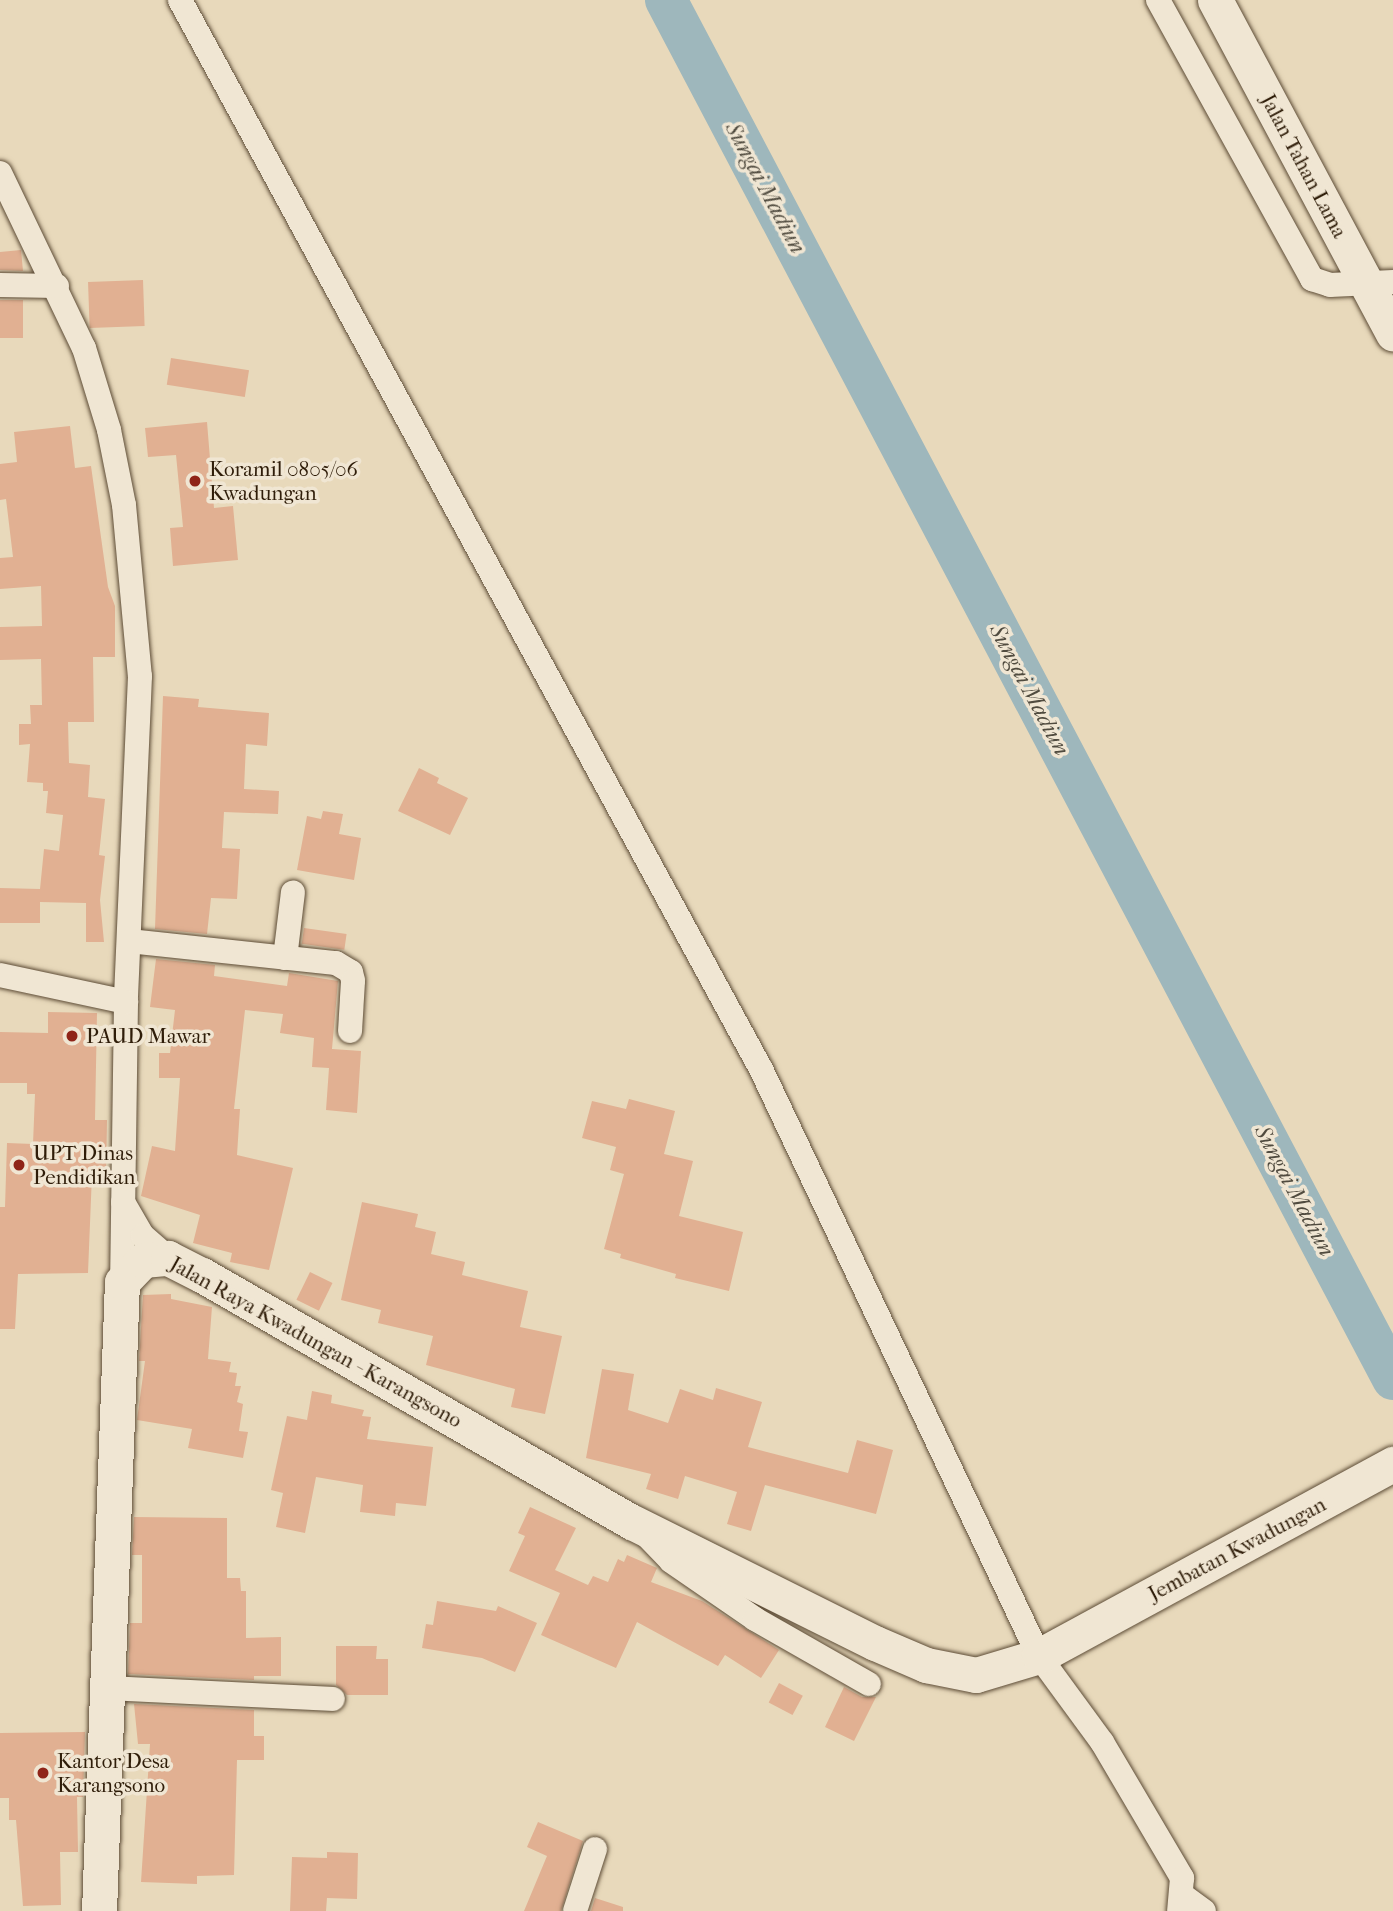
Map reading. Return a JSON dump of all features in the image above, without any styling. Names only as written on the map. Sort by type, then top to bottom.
[{"type":"main road","name":"Jalan Tahan Lama","points":[[1215,0],[1379,282],[1393,333]]},
{"type":"main road","name":"Jalan Raya Kwadungan - Karangsono","points":[[122,1282],[143,1260],[168,1258],[356,1361],[632,1522],[926,1665],[976,1675],[1039,1656],[1081,1633]]},
{"type":"main road","points":[[99,1911],[122,1282]]},
{"type":"main road","name":"Jembatan Kwadungan","points":[[1081,1633],[1393,1464]]},
{"type":"street","points":[[180,0],[761,1069],[1039,1656],[1102,1742],[1182,1878],[1181,1903],[1204,1911]]},
{"type":"street","points":[[1158,0],[1312,279],[1330,285],[1379,282]]},
{"type":"street","points":[[0,173],[57,286],[99,393],[124,505],[140,676],[126,1002],[122,1282]]},
{"type":"street","points":[[0,285],[57,286]]},
{"type":"street","points":[[285,958],[293,892]]},
{"type":"street","points":[[129,941],[336,963],[351,972],[349,1031]]},
{"type":"street","points":[[0,975],[126,1002]]},
{"type":"street","points":[[123,1202],[143,1236],[168,1258]]},
{"type":"street","points":[[632,1522],[671,1562],[734,1605],[869,1684]]},
{"type":"street","points":[[109,1688],[333,1699]]},
{"type":"street","points":[[575,1911],[596,1849]]},
{"type":"building","points":[[21,250],[23,271],[0,270],[0,252]]},
{"type":"building","points":[[143,280],[145,326],[90,328],[88,282]]},
{"type":"building","points":[[0,300],[23,300],[23,338],[0,338]]},
{"type":"building","points":[[171,358],[249,370],[245,397],[167,385]]},
{"type":"building","name":"Koramil 0805/06 Kwadungan","points":[[207,422],[214,508],[233,506],[238,560],[173,566],[170,528],[183,527],[176,455],[148,457],[145,428]]},
{"type":"building","points":[[70,426],[75,468],[91,466],[108,587],[115,606],[115,657],[93,657],[94,722],[68,722],[69,763],[90,765],[88,797],[105,799],[99,855],[105,856],[100,900],[104,942],[86,942],[86,903],[40,902],[40,923],[0,923],[0,888],[40,889],[44,849],[59,851],[63,815],[46,813],[48,791],[43,791],[43,783],[27,782],[30,744],[19,745],[19,724],[31,724],[30,705],[42,705],[41,659],[0,660],[0,627],[42,626],[41,586],[0,589],[0,558],[13,557],[6,499],[0,500],[0,464],[17,462],[14,432]]},
{"type":"building","points":[[163,696],[199,699],[198,707],[269,713],[267,746],[246,744],[244,789],[279,791],[278,814],[224,812],[222,848],[240,849],[237,899],[211,898],[207,934],[155,929]]},
{"type":"building","points":[[419,768],[439,778],[437,783],[468,798],[450,835],[398,811]]},
{"type":"building","points":[[323,811],[343,814],[339,834],[361,838],[354,880],[297,870],[307,816],[321,819]]},
{"type":"building","points":[[304,928],[347,934],[344,950],[302,944]]},
{"type":"building","points":[[156,959],[215,965],[214,976],[287,986],[289,973],[338,981],[332,1049],[361,1051],[357,1113],[326,1110],[329,1068],[312,1067],[314,1038],[280,1033],[283,1014],[245,1010],[234,1109],[240,1109],[237,1155],[293,1168],[269,1270],[230,1262],[232,1253],[193,1243],[200,1215],[141,1196],[152,1146],[175,1151],[180,1078],[159,1078],[159,1053],[170,1053],[175,1010],[150,1007]]},
{"type":"building","points":[[48,1012],[97,1013],[95,1120],[107,1120],[106,1175],[92,1174],[88,1273],[18,1274],[15,1329],[0,1329],[0,1207],[5,1207],[7,1143],[33,1144],[35,1094],[27,1094],[27,1083],[0,1083],[0,1032],[48,1033]]},
{"type":"building","points":[[629,1099],[675,1111],[664,1154],[693,1161],[679,1216],[743,1232],[729,1291],[675,1278],[676,1274],[620,1258],[621,1254],[604,1249],[624,1174],[610,1170],[616,1147],[582,1138],[592,1101],[626,1109]]},
{"type":"building","points":[[362,1202],[418,1214],[415,1227],[436,1232],[431,1254],[465,1262],[462,1275],[528,1291],[520,1327],[562,1336],[545,1414],[511,1407],[515,1389],[426,1365],[433,1336],[378,1323],[381,1310],[341,1300]]},
{"type":"building","points":[[310,1272],[332,1283],[319,1311],[296,1300]]},
{"type":"building","points":[[171,1294],[171,1299],[212,1307],[208,1359],[231,1362],[229,1372],[237,1373],[235,1386],[241,1386],[237,1402],[243,1404],[239,1431],[248,1432],[243,1458],[188,1448],[192,1429],[137,1420],[145,1361],[139,1361],[143,1295]]},
{"type":"building","points":[[602,1369],[634,1374],[628,1410],[668,1423],[680,1389],[713,1400],[716,1388],[762,1402],[748,1447],[848,1473],[857,1440],[893,1450],[876,1514],[765,1485],[751,1531],[727,1524],[737,1492],[685,1476],[678,1499],[646,1489],[651,1474],[586,1458]]},
{"type":"building","points":[[312,1391],[332,1395],[331,1403],[364,1410],[362,1416],[371,1417],[367,1439],[433,1447],[426,1506],[396,1503],[395,1516],[360,1512],[363,1485],[316,1477],[305,1533],[276,1527],[283,1493],[271,1490],[287,1416],[307,1420]]},
{"type":"building","points":[[530,1507],[576,1528],[555,1570],[588,1585],[593,1576],[608,1582],[618,1559],[624,1562],[627,1555],[657,1568],[651,1582],[702,1601],[779,1650],[761,1678],[725,1655],[718,1666],[637,1622],[616,1668],[541,1635],[560,1593],[509,1571],[525,1536],[518,1533]]},
{"type":"building","points":[[134,1517],[227,1518],[227,1578],[240,1578],[241,1591],[246,1591],[246,1638],[281,1637],[281,1676],[254,1676],[254,1680],[128,1674],[130,1623],[142,1623],[142,1555],[132,1555]]},
{"type":"building","points":[[437,1601],[496,1611],[498,1606],[537,1623],[515,1672],[482,1658],[422,1648],[426,1624],[433,1625]]},
{"type":"building","points":[[336,1646],[377,1646],[376,1659],[388,1659],[388,1695],[347,1695],[336,1685]]},
{"type":"building","points":[[779,1683],[803,1696],[793,1715],[769,1702]]},
{"type":"building","points":[[844,1687],[862,1697],[876,1697],[854,1741],[825,1727]]},
{"type":"building","points":[[134,1704],[254,1710],[254,1736],[264,1736],[264,1760],[237,1760],[234,1875],[197,1876],[197,1884],[141,1882],[150,1744],[138,1744]]},
{"type":"building","points":[[85,1732],[83,1797],[77,1797],[78,1852],[60,1852],[61,1905],[23,1906],[16,1820],[9,1820],[9,1798],[0,1798],[0,1733]]},
{"type":"building","points":[[538,1822],[583,1841],[561,1911],[524,1911],[547,1856],[527,1847]]},
{"type":"building","points":[[327,1852],[358,1853],[357,1899],[327,1898],[326,1911],[290,1911],[292,1857],[327,1858]]},
{"type":"building","points":[[595,1898],[623,1907],[623,1911],[591,1911]]},
{"type":"waterway","name":"Sungai Madiun","points":[[666,0],[1393,1379]]},
{"type":"place","name":"Koramil 0805/06 Kwadungan","points":[[195,481]]},
{"type":"place","name":"PAUD Mawar","points":[[72,1036]]},
{"type":"place","name":"UPT Dinas Pendidikan","points":[[19,1165]]},
{"type":"place","name":"Kantor Desa Karangsono","points":[[43,1773]]}]
